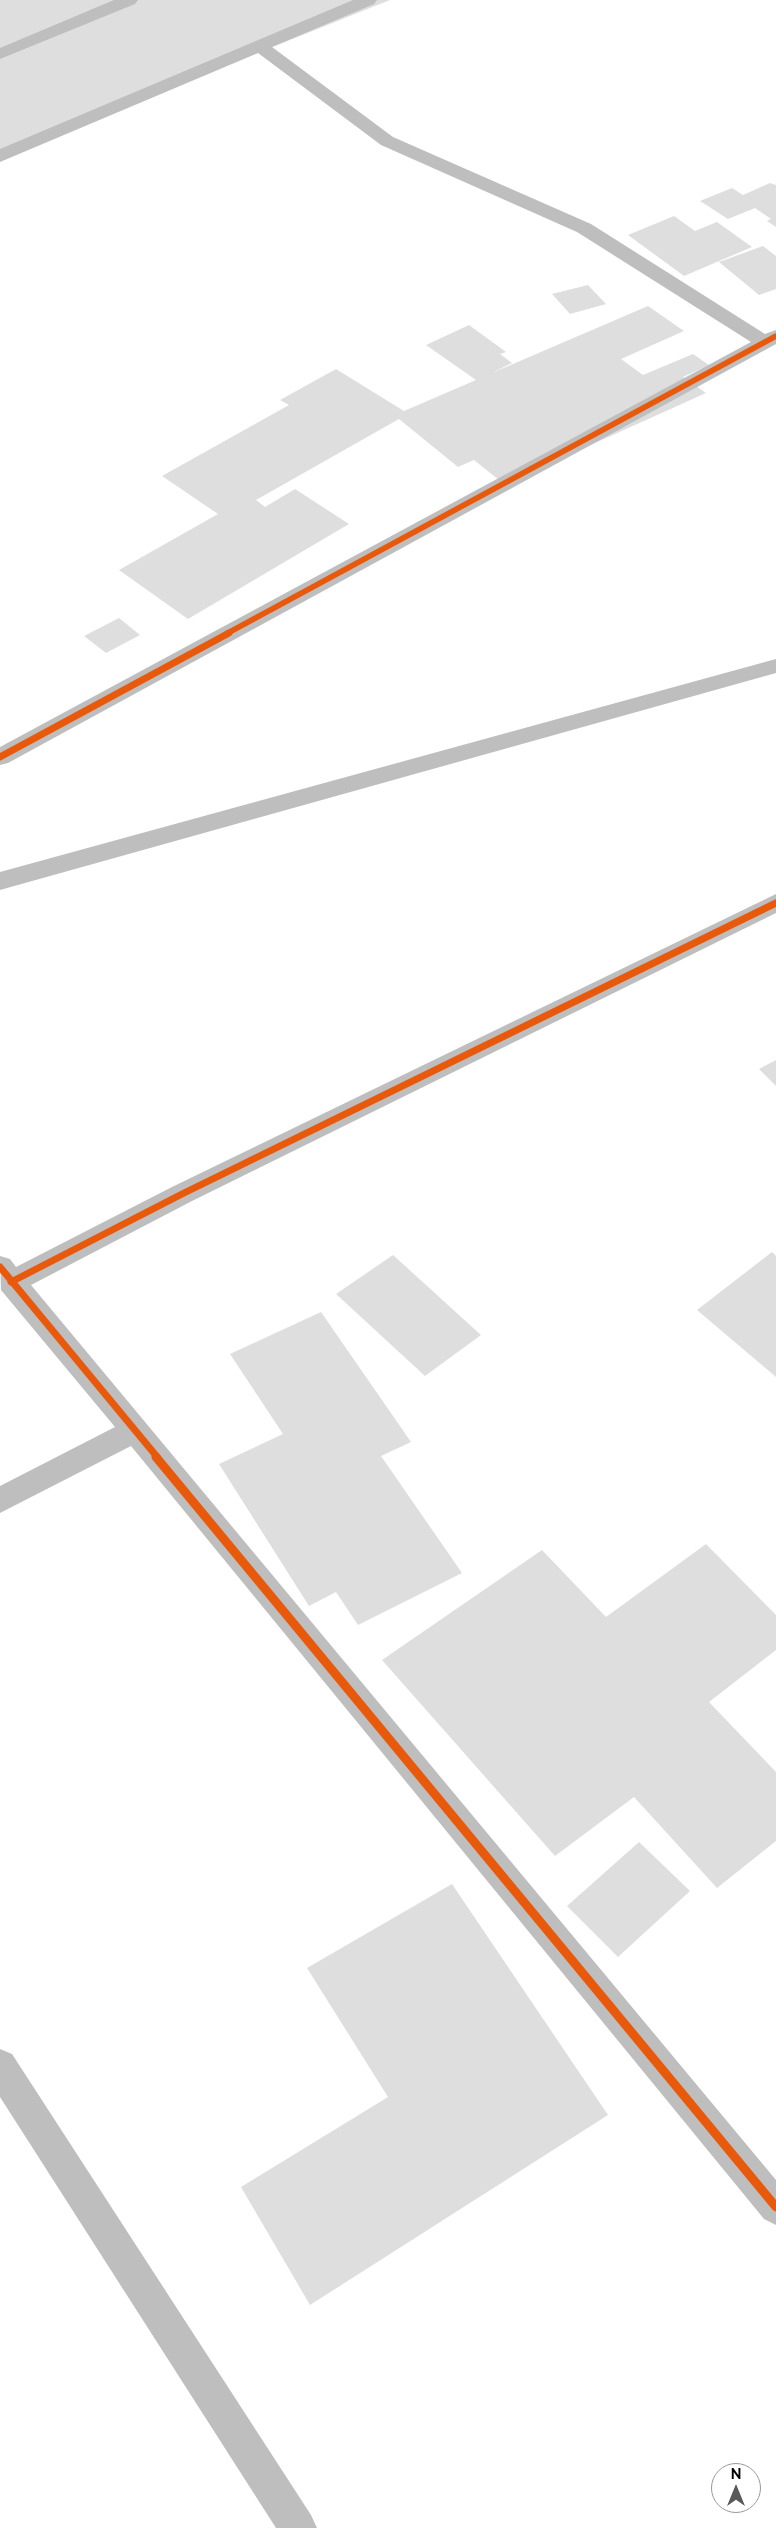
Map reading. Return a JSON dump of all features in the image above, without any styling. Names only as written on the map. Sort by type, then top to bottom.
[{"type":"street","points":[[0,54],[129,0]]},
{"type":"street","points":[[0,156],[368,0]]},
{"type":"street","points":[[260,46],[387,141],[584,228],[770,339]]},
{"type":"street","points":[[0,756],[770,339]]},
{"type":"street","points":[[0,881],[776,666]]},
{"type":"street","points":[[776,903],[182,1194],[5,1274],[776,2207]]},
{"type":"street","points":[[0,1500],[134,1431]]},
{"type":"street","points":[[0,2066],[298,2528]]},
{"type":"building","points":[[0,0],[390,0],[0,156]]},
{"type":"building","points":[[770,183],[776,185],[776,227],[767,221],[771,219],[755,208],[728,219],[700,201],[732,188],[743,195]]},
{"type":"building","points":[[674,216],[695,231],[717,222],[752,247],[684,276],[628,235]]},
{"type":"building","points":[[763,246],[776,256],[776,289],[759,295],[719,262]]},
{"type":"building","points":[[588,285],[606,304],[570,314],[552,294]]},
{"type":"building","points":[[648,306],[684,331],[621,359],[643,375],[693,354],[709,365],[683,377],[706,393],[504,484],[474,460],[458,467],[399,419],[256,500],[265,507],[295,489],[349,524],[188,619],[119,570],[218,514],[162,476],[289,405],[280,400],[336,369],[404,411],[476,380],[426,345],[469,325],[506,352],[500,354],[512,363],[492,373]]},
{"type":"building","points":[[119,618],[140,635],[106,653],[84,636]]},
{"type":"building","points":[[776,1060],[776,1086],[759,1069]]},
{"type":"building","points":[[772,1252],[776,1256],[776,1377],[697,1310]]},
{"type":"building","points":[[393,1255],[481,1335],[425,1376],[336,1294]]},
{"type":"building","points":[[321,1312],[411,1442],[381,1456],[462,1573],[358,1625],[336,1592],[309,1606],[219,1464],[283,1434],[230,1354]]},
{"type":"building","points":[[706,1544],[776,1615],[776,1650],[709,1702],[776,1772],[776,1841],[717,1888],[634,1797],[555,1856],[382,1660],[542,1550],[606,1617]]},
{"type":"building","points":[[639,1842],[690,1891],[618,1957],[567,1906]]},
{"type":"building","points":[[452,1884],[608,2115],[310,2305],[241,2187],[388,2097],[307,1968]]},
{"type":"cycle path","points":[[0,757],[776,336]]},
{"type":"cycle path","points":[[11,1282],[182,1194],[776,903]]},
{"type":"cycle path","points":[[0,1267],[776,2207]]}]
